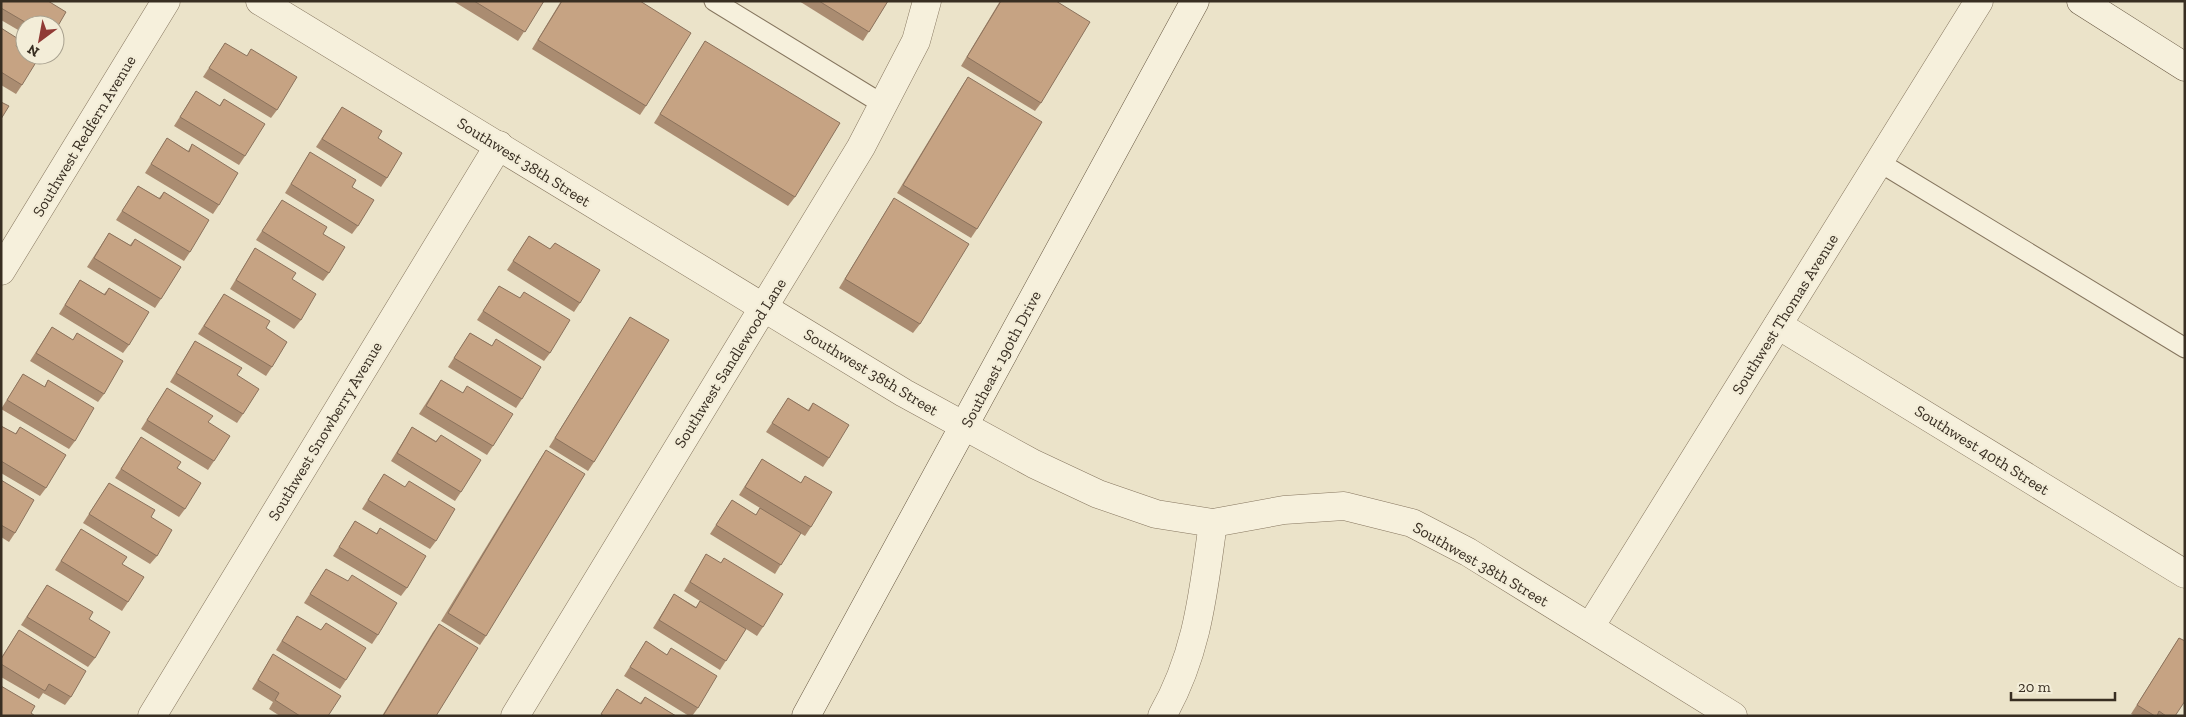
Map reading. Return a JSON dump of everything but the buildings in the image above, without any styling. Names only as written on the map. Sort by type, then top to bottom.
[{"type":"street","name":"Southwest Redfern Avenue","points":[[1,271],[166,1]]},
{"type":"street","name":"Southwest 38th Street","points":[[260,1],[964,428],[1098,494],[1156,514],[1213,523],[1284,510],[1344,506],[1412,523],[1468,552],[1733,716]]},
{"type":"street","name":"Southwest Sandlewood Lane","points":[[515,716],[861,147],[916,40],[926,1]]},
{"type":"street","name":"Southeast 190th Drive","points":[[806,716],[1195,1]]},
{"type":"street","name":"Southwest Thomas Avenue","points":[[1590,627],[1980,1]]},
{"type":"street","points":[[2081,1],[2185,67]]},
{"type":"street","name":"Southwest Snowberry Avenue","points":[[152,716],[499,145]]},
{"type":"street","name":"Southwest 40th Street","points":[[1778,325],[2185,574]]},
{"type":"street","points":[[1162,716],[1187,664],[1199,620],[1213,523]]},
{"type":"lane","points":[[714,1],[884,105]]},
{"type":"lane","points":[[1879,162],[2185,348]]}]
